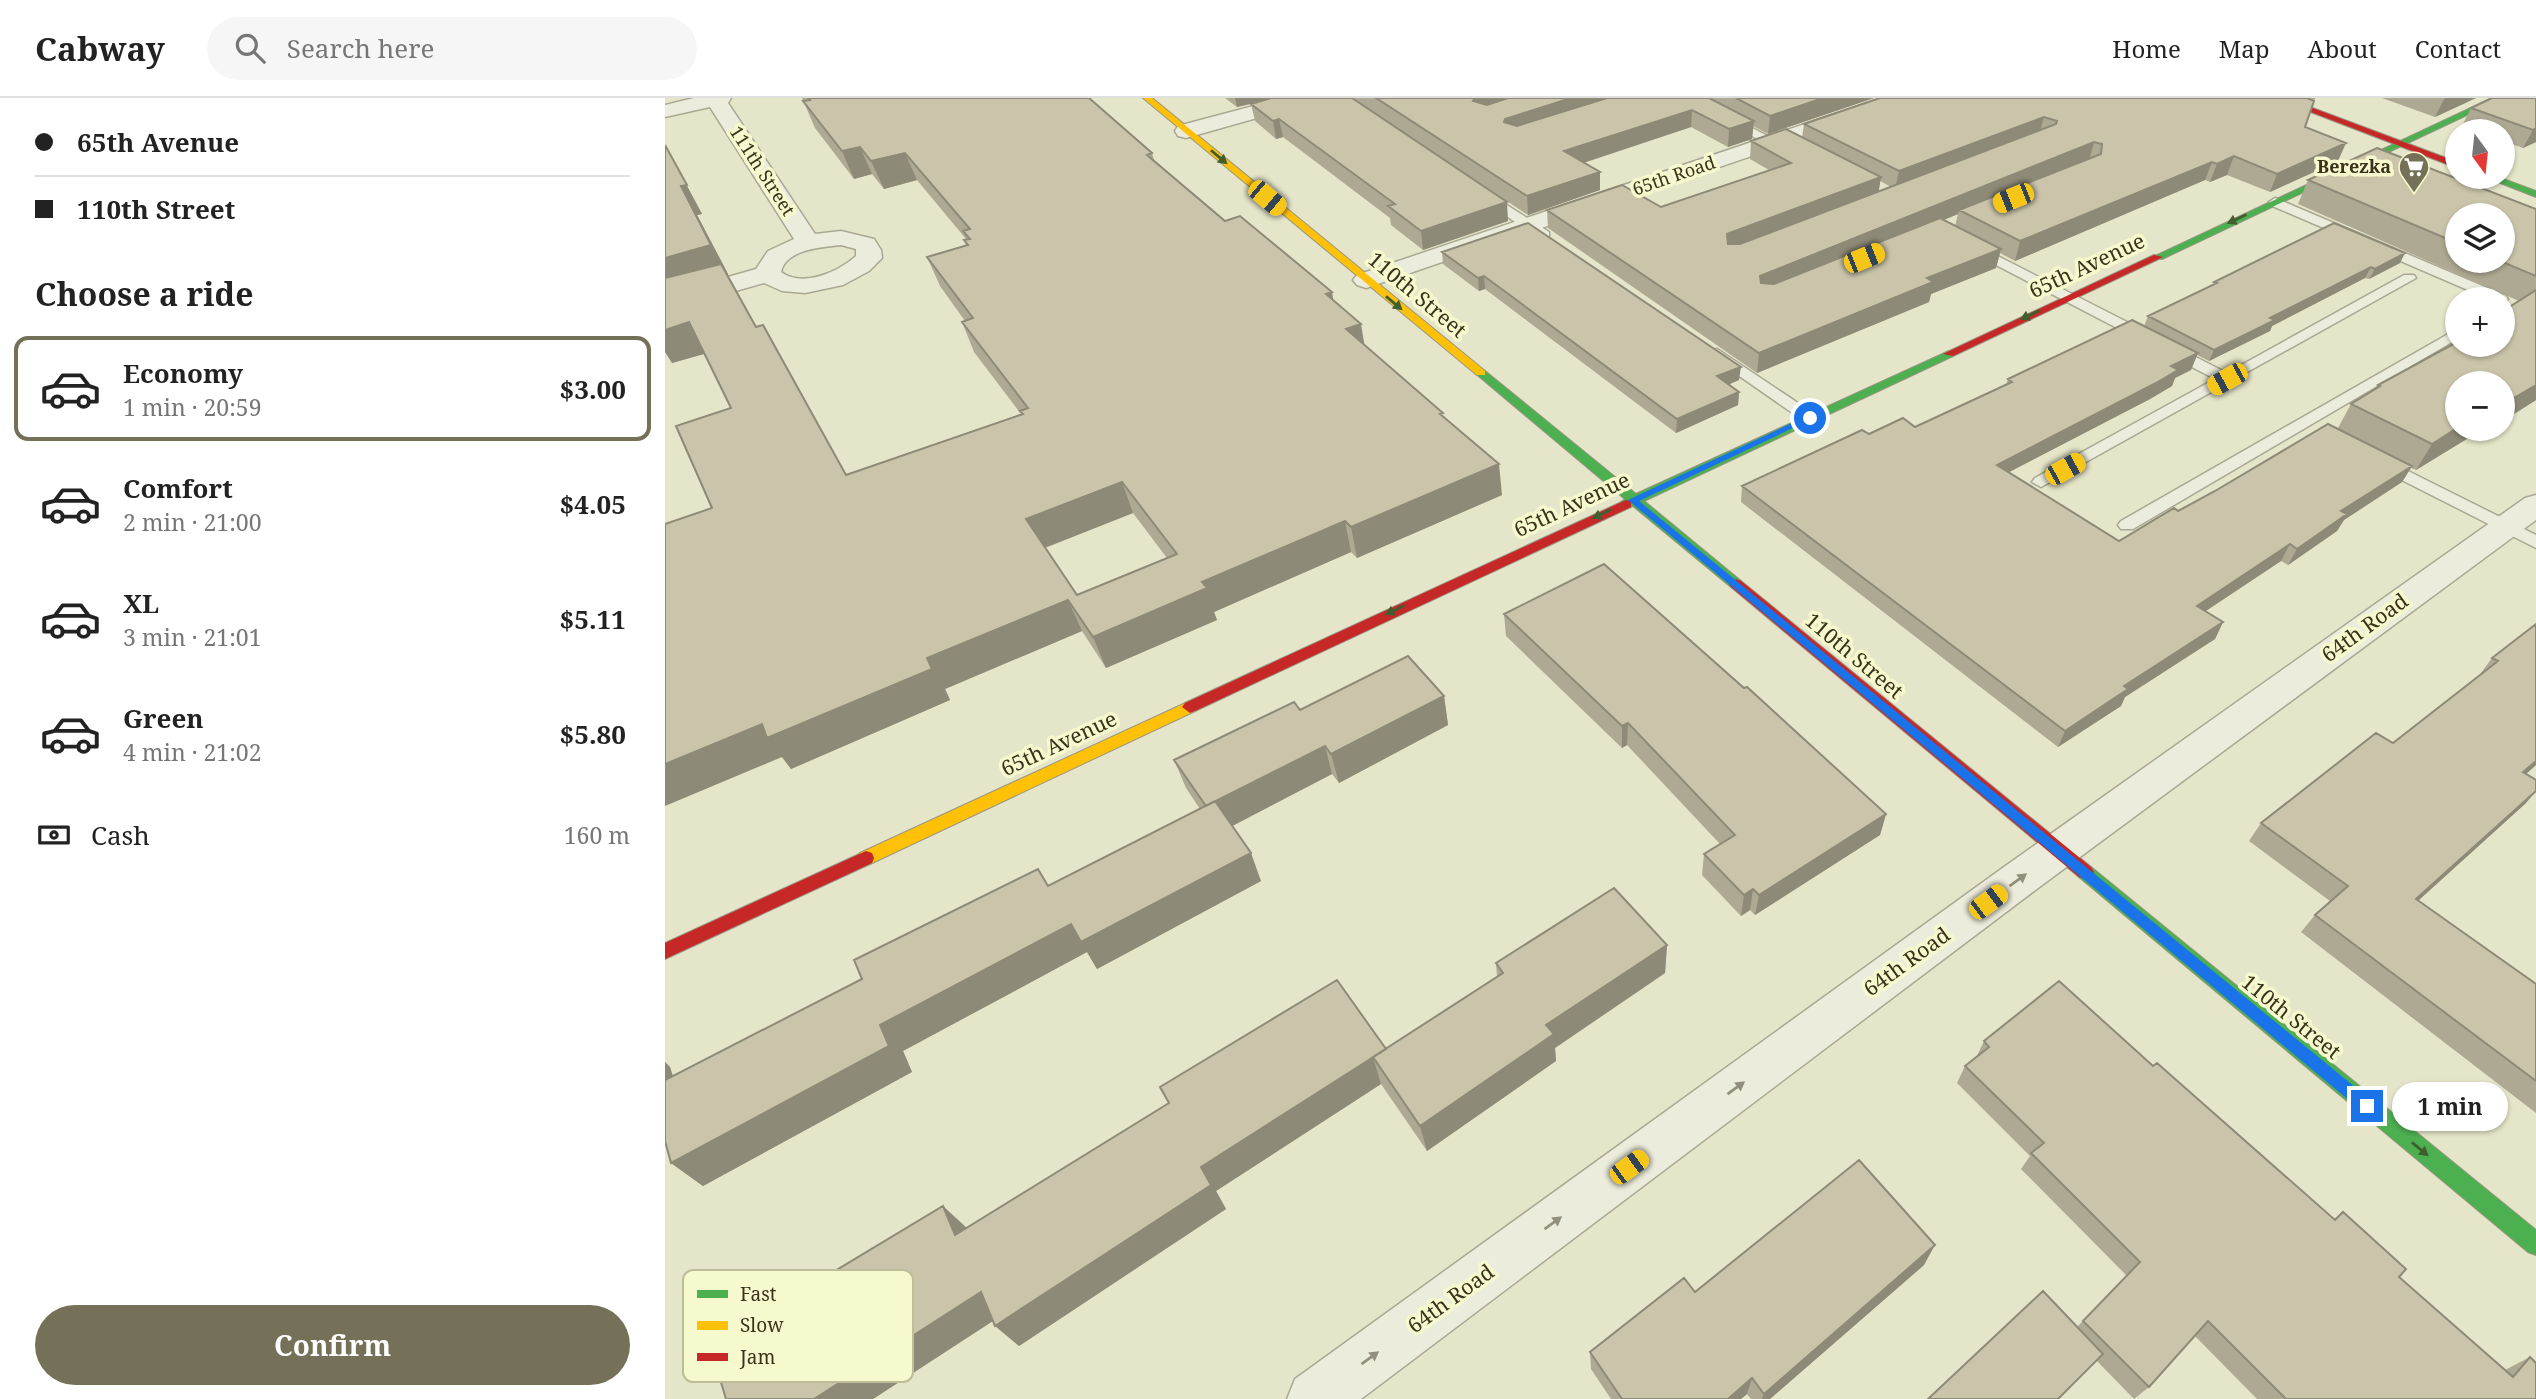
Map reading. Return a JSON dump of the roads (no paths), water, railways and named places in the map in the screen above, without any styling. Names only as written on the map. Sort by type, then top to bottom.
[{"type":"street","name":"110th Street","points":[[1147,98],[2057,852],[2536,1244]]},
{"type":"street","points":[[1187,131],[1307,98]]},
{"type":"street","name":"65th Road","points":[[1366,280],[1785,143],[1902,98]]},
{"type":"street","points":[[2278,98],[2445,161]]},
{"type":"street","name":"65th Avenue","points":[[665,951],[2498,98]]},
{"type":"street","points":[[665,111],[718,99]]},
{"type":"street","name":"111th Street","points":[[718,99],[808,242]]},
{"type":"street","points":[[2515,186],[2536,194]]},
{"type":"street","points":[[842,238],[855,240],[865,244],[869,250],[869,258],[850,273],[817,283],[784,284],[773,280],[768,274],[772,260],[808,242],[842,238]]},
{"type":"street","points":[[665,303],[768,274]]},
{"type":"street","name":"64th Road","points":[[1315,1399],[2057,852],[2526,525]]},
{"type":"lane","points":[[1686,98],[1785,143]]},
{"type":"lane","points":[[1469,184],[1551,240]]},
{"type":"lane","points":[[2274,202],[2473,287]]},
{"type":"lane","points":[[1961,241],[2227,379]]},
{"type":"lane","points":[[2041,482],[2409,278]]},
{"type":"lane","points":[[2127,525],[2445,340]]},
{"type":"lane","points":[[1708,348],[1810,418]]},
{"type":"lane","points":[[2303,422],[2327,434]]},
{"type":"lane","points":[[2362,452],[2526,525]]},
{"type":"place","name":"Berezka","points":[[2414,194]]}]
